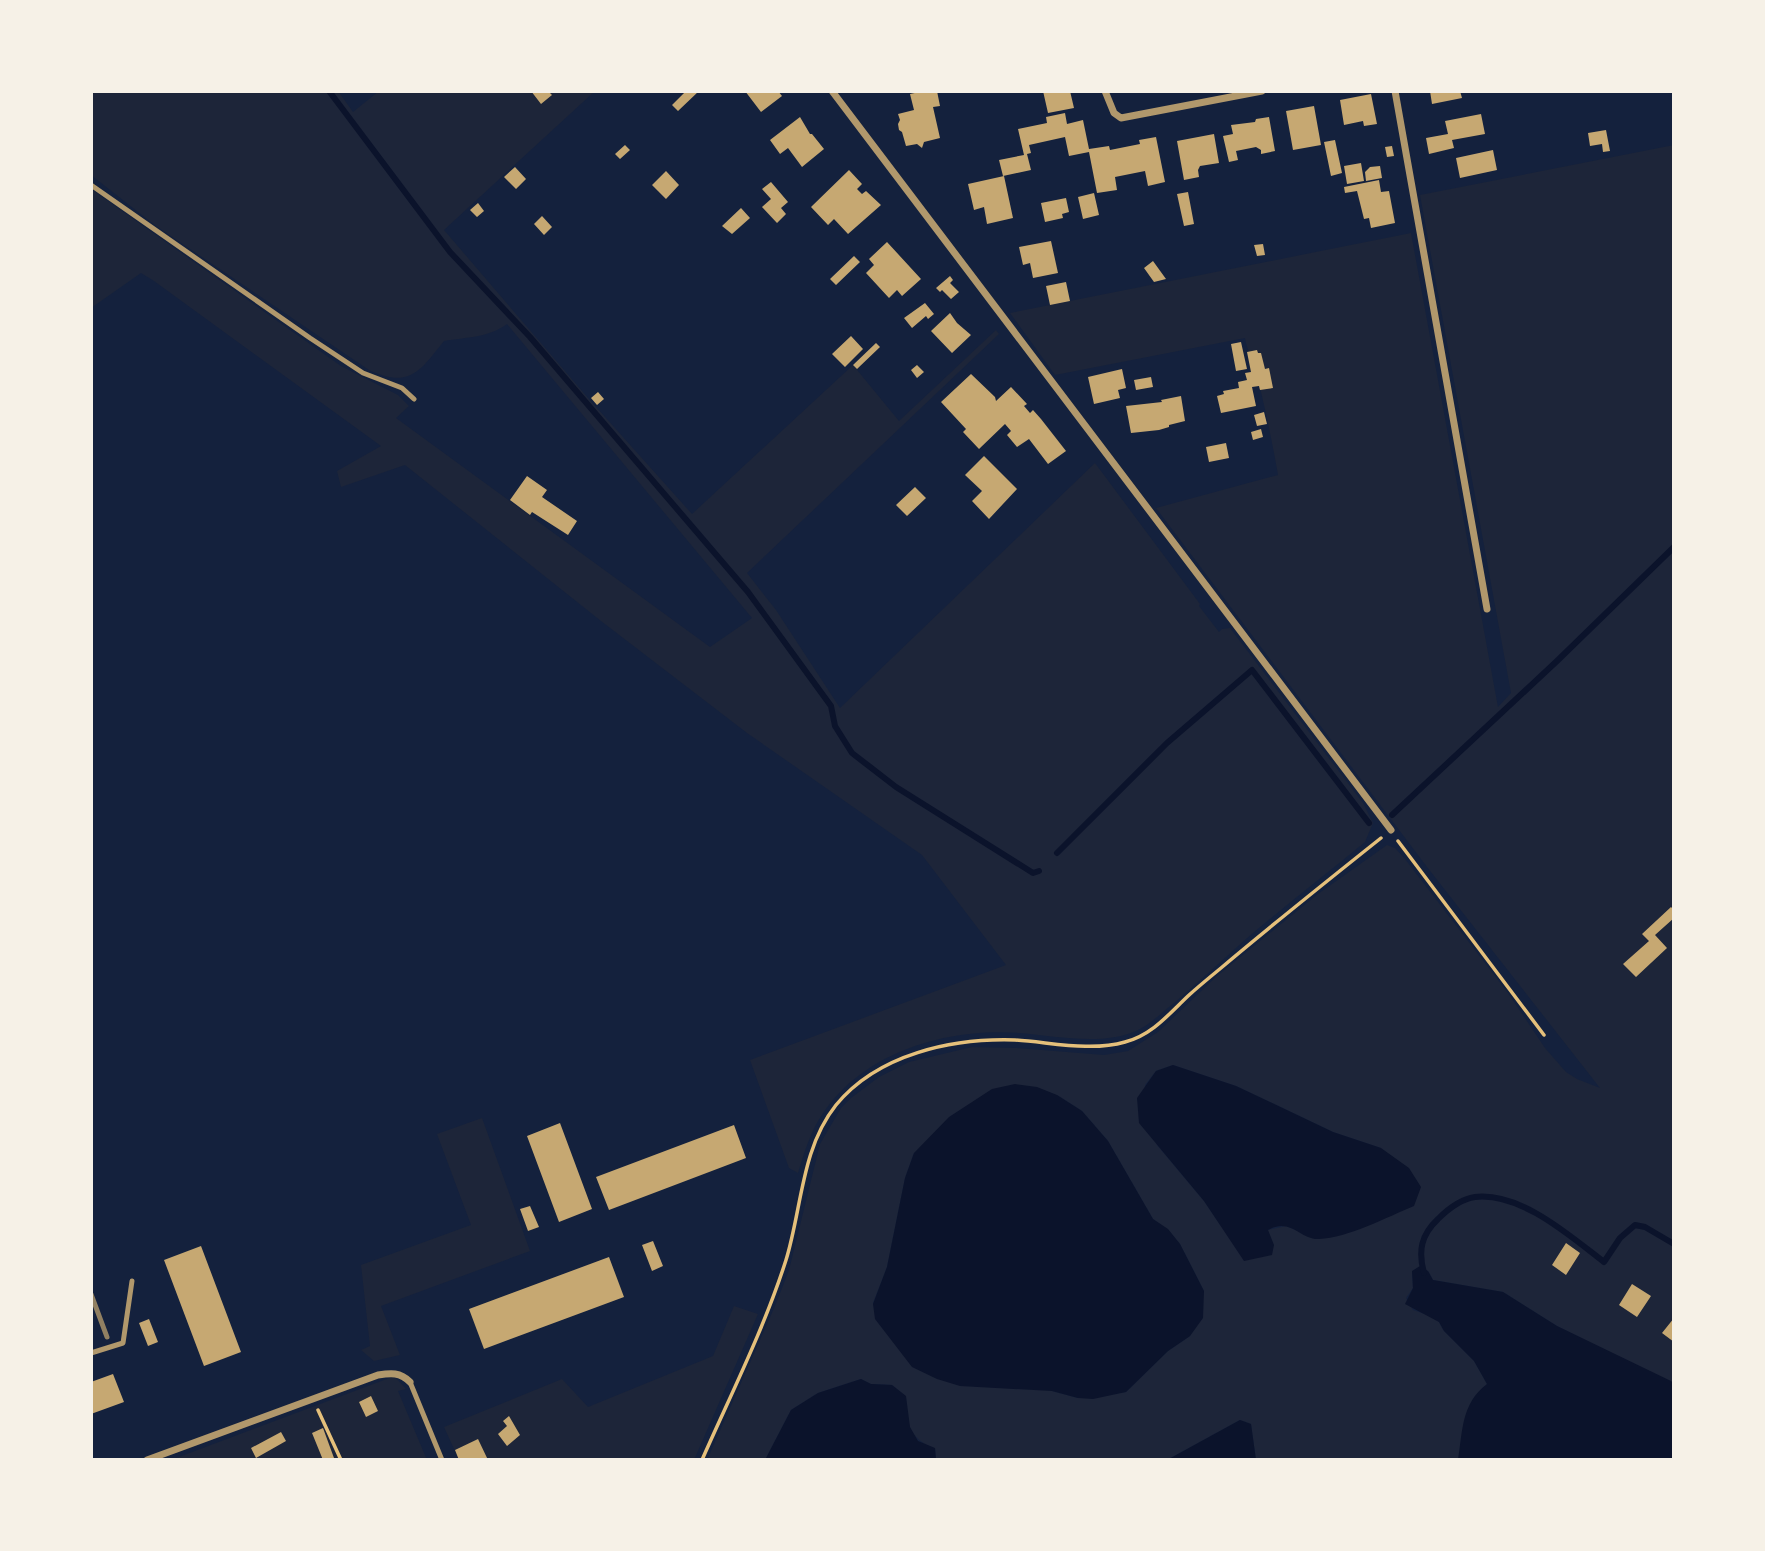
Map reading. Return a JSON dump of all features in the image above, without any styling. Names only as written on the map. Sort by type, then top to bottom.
[{"type":"street","points":[[832,91],[1391,830]]},
{"type":"street","points":[[1104,91],[1114,113],[1121,118],[1262,91]]},
{"type":"street","points":[[1395,91],[1487,609]]},
{"type":"street","points":[[147,1460],[378,1375],[403,1375],[410,1382]]},
{"type":"lane","points":[[91,185],[363,373],[402,388],[414,398]]},
{"type":"lane","points":[[91,1353],[123,1343],[132,1281]]},
{"type":"lane","points":[[410,1382],[442,1460]]},
{"type":"path","points":[[702,1460],[769,1307],[786,1257],[813,1148],[827,1120],[846,1095],[871,1074],[905,1057],[946,1045],[1013,1040],[1103,1046],[1140,1037],[1159,1025],[1188,996],[1250,943],[1391,830],[1544,1035]]},
{"type":"path","points":[[313,1398],[341,1460]]},
{"type":"shaded area","points":[[91,91],[338,91],[353,112],[379,91],[595,91],[444,230],[692,514],[853,365],[899,421],[996,330],[999,334],[747,573],[776,610],[840,708],[1095,463],[1219,632],[1230,628],[1363,803],[1373,823],[1365,842],[1151,1022],[1136,1031],[1123,1036],[1094,1039],[990,1032],[959,1035],[900,1052],[873,1066],[849,1084],[828,1106],[812,1133],[798,1173],[789,1168],[750,1060],[1006,965],[922,855],[747,733],[405,465],[341,487],[337,471],[381,446],[154,281],[141,273],[91,308],[91,189],[341,366],[398,395],[409,406],[396,418],[710,647],[752,618],[507,324],[485,334],[444,341],[421,368],[404,377],[395,378],[369,370],[156,226],[91,175]]},
{"type":"shaded area","points":[[1674,145],[1674,1384],[1557,1326],[1503,1292],[1433,1280],[1428,1271],[1412,1271],[1413,1288],[1406,1298],[1413,1310],[1439,1322],[1444,1331],[1474,1361],[1487,1384],[1458,1460],[1256,1460],[1251,1424],[1240,1420],[1167,1460],[936,1460],[935,1449],[918,1439],[910,1428],[905,1396],[892,1385],[871,1384],[861,1379],[818,1393],[791,1410],[765,1460],[707,1460],[789,1270],[820,1144],[841,1108],[851,1098],[879,1077],[909,1062],[972,1047],[1104,1055],[1128,1051],[1158,1032],[1217,976],[1318,894],[1387,845],[1395,848],[1405,859],[1508,993],[1545,1048],[1566,1072],[1600,1088],[1427,867],[1156,508],[1278,475],[1257,375],[1245,338],[1055,375],[1010,313],[1411,233],[1498,707],[1511,693],[1420,195]],"holes":[[[1173,1065],[1236,1086],[1333,1132],[1381,1148],[1317,1239],[1286,1226],[1268,1230],[1221,1226],[1204,1201],[1157,1145],[1145,1085],[1156,1071]],[[1057,1095],[1082,1111],[1108,1141],[1153,1219],[1168,1230],[1180,1244],[1204,1291],[1190,1336],[1168,1351],[1126,1392],[1078,1398],[1052,1391],[873,1303],[887,1267],[905,1178],[914,1153]]]},
{"type":"shaded area","points":[[1173,1065],[1236,1086],[1333,1132],[1381,1148],[1409,1168],[1421,1187],[1414,1206],[1355,1231],[1330,1238],[1312,1238],[1289,1227],[1276,1227],[1268,1230],[1274,1245],[1272,1255],[1244,1261],[1204,1201],[1139,1123],[1137,1098],[1156,1071]]},
{"type":"shaded area","points":[[1015,1084],[1037,1087],[1057,1095],[1082,1111],[1108,1141],[1153,1219],[1168,1229],[1180,1244],[1204,1291],[1203,1318],[1190,1336],[1168,1351],[1126,1392],[1093,1399],[1052,1391],[960,1386],[912,1367],[875,1319],[873,1304],[887,1267],[905,1178],[914,1153],[949,1117],[992,1089]]},
{"type":"shaded area","points":[[482,1118],[530,1251],[381,1306],[400,1355],[374,1361],[361,1350],[370,1346],[361,1265],[471,1225],[437,1134]]},
{"type":"shaded area","points":[[1420,1266],[1428,1271],[1433,1280],[1503,1292],[1557,1326],[1671,1381],[1674,1384],[1674,1460],[1458,1460],[1468,1409],[1478,1392],[1487,1384],[1474,1361],[1444,1331],[1439,1322],[1405,1304],[1413,1288],[1412,1271]]},
{"type":"shaded area","points":[[734,1306],[758,1314],[694,1460],[459,1460],[444,1427],[562,1379],[588,1407],[713,1356]]},
{"type":"shaded area","points":[[392,1377],[406,1389],[398,1391],[427,1460],[171,1460]]},
{"type":"shaded area","points":[[861,1379],[871,1384],[892,1385],[906,1396],[910,1427],[918,1441],[935,1448],[936,1460],[765,1460],[791,1410],[818,1393]]},
{"type":"shaded area","points":[[1240,1420],[1251,1424],[1256,1460],[1167,1460]]},
{"type":"building","points":[[531,91],[548,91],[552,95],[541,104]]},
{"type":"building","points":[[686,91],[699,91],[678,111],[672,105]]},
{"type":"building","points":[[745,91],[778,91],[782,96],[761,112]]},
{"type":"building","points":[[937,91],[940,106],[933,107],[940,138],[924,142],[922,148],[917,144],[906,146],[899,130],[898,114],[914,110],[910,94]]},
{"type":"building","points":[[1043,91],[1070,91],[1074,108],[1048,113]]},
{"type":"building","points":[[1430,91],[1460,91],[1462,98],[1432,104]]},
{"type":"building","points":[[1371,94],[1377,124],[1364,126],[1363,121],[1344,125],[1340,100]]},
{"type":"building","points":[[1314,106],[1321,145],[1293,150],[1286,111]]},
{"type":"building","points":[[1065,113],[1067,124],[1083,120],[1089,149],[1109,146],[1110,150],[1140,144],[1139,140],[1156,137],[1165,182],[1148,186],[1145,171],[1115,177],[1117,190],[1097,193],[1089,152],[1069,156],[1065,137],[1029,145],[1031,153],[1027,154],[1031,170],[1003,176],[999,160],[1024,155],[1018,129],[1047,123],[1046,117]]},
{"type":"building","points":[[1481,114],[1485,134],[1452,140],[1454,148],[1429,154],[1426,138],[1448,134],[1445,121]]},
{"type":"building","points":[[800,117],[810,134],[824,149],[802,167],[788,148],[780,154],[770,140]]},
{"type":"building","points":[[1269,117],[1275,151],[1261,154],[1261,150],[1256,147],[1236,151],[1238,160],[1229,162],[1223,136],[1233,134],[1231,125]]},
{"type":"building","points":[[1606,130],[1610,151],[1603,152],[1602,144],[1590,146],[1588,133]]},
{"type":"building","points":[[1214,134],[1219,163],[1200,166],[1199,177],[1184,180],[1177,141]]},
{"type":"building","points":[[1335,140],[1342,173],[1331,176],[1324,142]]},
{"type":"building","points":[[625,145],[630,150],[620,159],[615,154]]},
{"type":"building","points":[[1392,146],[1394,156],[1387,157],[1385,147]]},
{"type":"building","points":[[1493,150],[1497,170],[1460,178],[1456,158]]},
{"type":"building","points":[[1361,163],[1364,181],[1347,184],[1344,166]]},
{"type":"building","points":[[1380,166],[1382,178],[1366,181],[1365,172],[1370,167]]},
{"type":"building","points":[[515,167],[526,179],[516,189],[504,177]]},
{"type":"building","points":[[849,170],[862,184],[857,189],[862,194],[866,191],[881,205],[848,234],[834,219],[828,225],[811,207]]},
{"type":"building","points":[[666,171],[679,185],[666,199],[652,185]]},
{"type":"building","points":[[1004,176],[1013,218],[987,224],[984,207],[974,210],[968,184]]},
{"type":"building","points":[[1379,180],[1381,192],[1389,191],[1395,223],[1371,228],[1369,218],[1364,219],[1357,191],[1345,193],[1344,187]]},
{"type":"building","points":[[771,182],[788,202],[781,208],[786,214],[777,223],[762,207],[771,199],[762,189]]},
{"type":"building","points":[[1188,192],[1194,224],[1184,226],[1177,194]]},
{"type":"building","points":[[1094,193],[1099,215],[1083,219],[1078,197]]},
{"type":"building","points":[[1066,198],[1069,212],[1062,214],[1063,218],[1045,222],[1041,203]]},
{"type":"building","points":[[478,203],[484,211],[477,217],[470,210]]},
{"type":"building","points":[[741,208],[750,218],[732,234],[722,226]]},
{"type":"building","points":[[542,216],[552,227],[544,235],[534,224]]},
{"type":"building","points":[[1051,241],[1058,273],[1033,278],[1030,263],[1023,265],[1019,247]]},
{"type":"building","points":[[887,242],[921,279],[902,296],[897,290],[889,298],[866,273],[874,265],[869,259]]},
{"type":"building","points":[[1263,244],[1265,255],[1257,256],[1254,245]]},
{"type":"building","points":[[854,256],[860,262],[836,285],[830,279]]},
{"type":"building","points":[[1153,261],[1166,279],[1154,282],[1144,268]]},
{"type":"building","points":[[950,276],[953,280],[950,283],[959,292],[951,299],[936,288]]},
{"type":"building","points":[[1066,282],[1070,301],[1050,305],[1046,286]]},
{"type":"building","points":[[925,303],[934,314],[928,319],[926,316],[912,328],[904,318]]},
{"type":"building","points":[[950,313],[971,335],[952,353],[931,331]]},
{"type":"building","points":[[851,336],[863,349],[845,367],[832,354]]},
{"type":"building","points":[[1241,342],[1247,369],[1236,371],[1231,344]]},
{"type":"building","points":[[876,343],[880,347],[857,369],[853,365]]},
{"type":"building","points":[[1257,350],[1261,353],[1265,369],[1269,368],[1273,388],[1260,390],[1259,386],[1252,387],[1256,406],[1221,413],[1217,396],[1224,394],[1223,391],[1239,388],[1238,382],[1247,380],[1245,373],[1251,372],[1247,352]]},
{"type":"building","points":[[917,365],[924,372],[917,378],[911,370]]},
{"type":"building","points":[[1122,369],[1126,388],[1118,390],[1120,398],[1094,404],[1088,377]]},
{"type":"building","points":[[971,374],[996,401],[1011,387],[1027,404],[1024,406],[1030,413],[1033,410],[1066,451],[1048,464],[1029,439],[1017,447],[1007,435],[1011,431],[1005,424],[979,449],[963,432],[966,429],[941,402]]},
{"type":"building","points":[[1151,377],[1153,387],[1136,390],[1134,380]]},
{"type":"building","points":[[598,392],[604,399],[597,405],[591,398]]},
{"type":"building","points":[[1181,396],[1185,421],[1159,430],[1131,433],[1126,406],[1162,402],[1161,400]]},
{"type":"building","points":[[1264,412],[1267,424],[1257,426],[1254,415]]},
{"type":"building","points":[[1261,429],[1263,437],[1253,440],[1251,432]]},
{"type":"building","points":[[1226,443],[1229,458],[1209,462],[1206,447]]},
{"type":"building","points":[[984,456],[1017,489],[989,519],[972,501],[982,491],[965,475]]},
{"type":"building","points":[[527,476],[547,490],[542,497],[577,521],[568,535],[532,512],[530,515],[510,500]]},
{"type":"building","points":[[915,487],[926,498],[907,516],[896,505]]},
{"type":"building","points":[[1671,907],[1674,910],[1674,918],[1655,935],[1667,948],[1636,977],[1623,964],[1649,941],[1642,934]]},
{"type":"building","points":[[560,1123],[592,1209],[559,1222],[527,1136]]},
{"type":"building","points":[[734,1125],[746,1158],[609,1210],[596,1177]]},
{"type":"building","points":[[530,1206],[539,1227],[528,1231],[520,1209]]},
{"type":"building","points":[[653,1241],[663,1266],[652,1271],[642,1245]]},
{"type":"building","points":[[1566,1243],[1580,1253],[1566,1275],[1552,1265]]},
{"type":"building","points":[[201,1246],[241,1352],[204,1366],[164,1260]]},
{"type":"building","points":[[609,1257],[624,1297],[484,1349],[469,1309]]},
{"type":"building","points":[[1632,1284],[1651,1296],[1637,1317],[1619,1305]]},
{"type":"building","points":[[1674,1318],[1674,1342],[1662,1333]]},
{"type":"building","points":[[149,1319],[158,1342],[148,1346],[139,1323]]},
{"type":"building","points":[[113,1374],[124,1402],[91,1414],[91,1382]]},
{"type":"building","points":[[371,1396],[378,1411],[366,1417],[359,1402]]},
{"type":"building","points":[[509,1416],[520,1435],[507,1446],[498,1434],[507,1426],[503,1421]]},
{"type":"building","points":[[323,1428],[334,1458],[329,1460],[323,1460],[312,1433]]},
{"type":"building","points":[[281,1432],[286,1441],[256,1458],[251,1448]]},
{"type":"building","points":[[478,1439],[488,1460],[459,1460],[455,1450]]},
{"type":"waterway","points":[[329,91],[450,252],[530,337],[748,592],[831,706],[835,726],[852,753],[896,787],[1033,873],[1039,871]]},
{"type":"waterway","points":[[1392,815],[1674,547]]},
{"type":"waterway","points":[[1057,853],[1167,743],[1252,670],[1369,823]]},
{"type":"waterway","points":[[1424,1273],[1421,1250],[1428,1231],[1450,1209],[1475,1197],[1510,1201],[1527,1209],[1560,1229],[1604,1262],[1620,1238],[1635,1225],[1645,1227],[1674,1244]]},
{"type":"railway","points":[[91,1294],[107,1337]]}]
